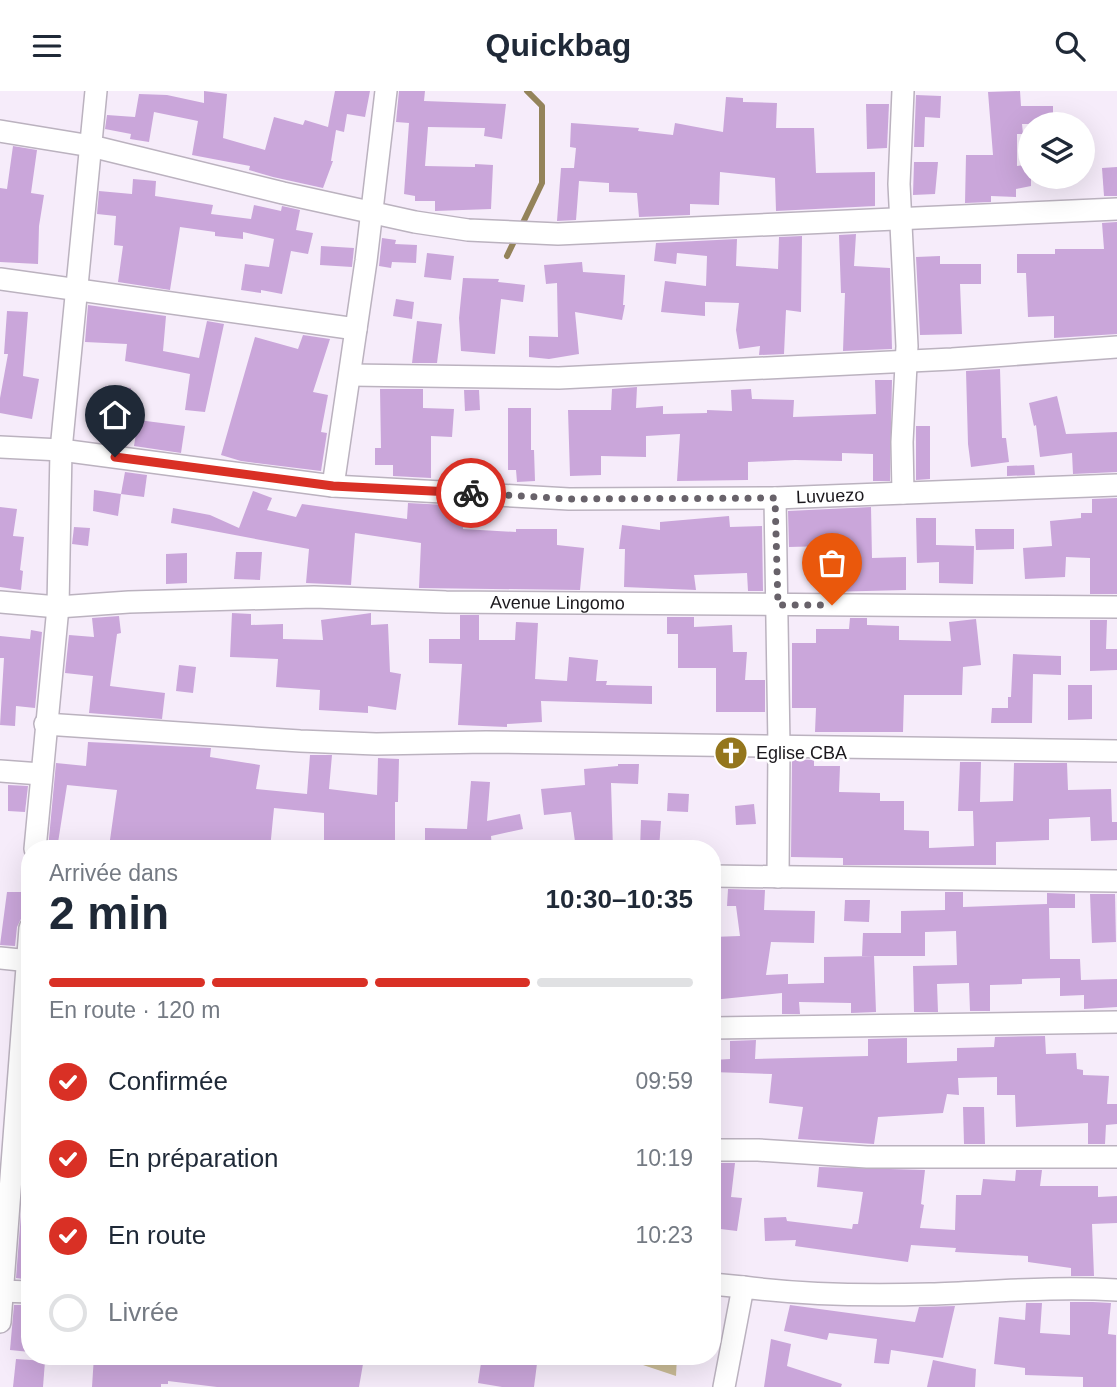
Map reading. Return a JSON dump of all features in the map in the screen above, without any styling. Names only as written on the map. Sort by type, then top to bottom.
[{"type":"street","points":[[36,840],[58,607],[61,450],[96,91]]},
{"type":"street","points":[[333,486],[373,212],[386,91]]},
{"type":"street","points":[[903,91],[900,160],[906,361],[902,443],[903,493]]},
{"type":"street","points":[[0,131],[91,146],[283,193],[468,230],[558,234],[1117,209]]},
{"type":"street","points":[[0,279],[356,328]]},
{"type":"street","points":[[350,375],[559,378],[906,361],[1117,347]]},
{"type":"street","name":"Luvuezo","points":[[0,447],[61,450],[333,486],[569,499],[775,498],[1117,485]]},
{"type":"street","points":[[775,498],[778,605],[778,877]]},
{"type":"street","name":"Avenue Lingomo","points":[[0,603],[58,607],[129,602],[314,597],[446,602],[1117,607]]},
{"type":"street","points":[[45,724],[300,741],[402,744],[486,742],[1117,751]]},
{"type":"street","points":[[0,771],[41,773]]},
{"type":"street","points":[[721,876],[1117,881]]},
{"type":"street","points":[[0,958],[21,960]]},
{"type":"street","points":[[721,1028],[1117,1022]]},
{"type":"street","points":[[0,1322],[21,1054]]},
{"type":"street","points":[[721,1150],[867,1157],[1117,1157]]},
{"type":"street","points":[[721,1285],[841,1295],[930,1294],[1069,1287],[1117,1290]]},
{"type":"street","points":[[724,1387],[743,1287]]},
{"type":"street","points":[[1,1291],[21,1292]]},
{"type":"shaded area","points":[[643,1365],[677,1365],[676,1376]]},
{"type":"building","points":[[204,91],[227,94],[223,138],[265,150],[274,117],[303,125],[305,120],[328,127],[335,91],[370,91],[365,117],[347,114],[344,132],[336,130],[333,161],[323,188],[249,170],[250,166],[192,155],[198,121],[154,112],[149,142],[130,139],[131,134],[105,129],[107,115],[135,117],[139,94],[167,95],[204,103]]},
{"type":"building","points":[[399,91],[425,91],[424,101],[506,104],[502,139],[484,136],[485,128],[428,127],[425,166],[493,165],[491,209],[435,211],[435,201],[415,201],[415,196],[404,194],[409,123],[396,122]]},
{"type":"building","points":[[1020,91],[1021,106],[1053,106],[1053,112],[1018,112],[1016,197],[991,196],[991,202],[965,203],[966,155],[993,155],[988,92]]},
{"type":"building","points":[[916,95],[941,96],[940,118],[925,117],[924,147],[914,147]]},
{"type":"building","points":[[726,97],[743,98],[743,102],[777,103],[776,128],[814,128],[816,173],[875,172],[875,206],[776,211],[775,178],[720,172],[719,205],[690,204],[690,215],[639,217],[637,193],[609,192],[609,183],[579,181],[576,220],[557,221],[561,168],[574,168],[576,148],[570,147],[571,123],[639,128],[638,131],[673,135],[675,123],[723,132]]},
{"type":"building","points":[[866,104],[889,104],[887,148],[867,149]]},
{"type":"building","points":[[13,146],[37,150],[31,193],[44,195],[39,226],[38,264],[0,262],[0,188],[7,189]]},
{"type":"building","points":[[914,162],[938,162],[935,194],[913,195]]},
{"type":"building","points":[[1117,167],[1117,196],[1104,196],[1102,168]]},
{"type":"building","points":[[133,179],[156,181],[155,196],[213,205],[211,214],[251,219],[254,205],[281,211],[282,206],[300,210],[296,230],[313,233],[308,254],[291,251],[282,294],[241,290],[245,264],[269,267],[274,239],[243,232],[243,239],[215,236],[215,232],[180,227],[170,290],[118,282],[123,246],[114,245],[116,216],[97,214],[99,191],[132,194]]},
{"type":"building","points":[[1117,222],[1117,334],[1054,338],[1054,316],[1028,317],[1026,273],[1017,273],[1017,254],[1055,254],[1055,249],[1104,249],[1102,223]]},
{"type":"building","points":[[856,234],[854,266],[890,268],[892,349],[843,351],[845,293],[841,293],[839,235]]},
{"type":"building","points":[[802,236],[801,312],[786,310],[784,354],[759,355],[760,346],[739,349],[736,330],[739,303],[705,302],[705,316],[661,312],[665,281],[706,286],[707,256],[677,253],[676,264],[654,261],[656,243],[737,239],[736,266],[778,269],[779,237]]},
{"type":"building","points":[[382,238],[396,240],[395,244],[417,245],[416,263],[392,262],[391,268],[379,266]]},
{"type":"building","points":[[321,246],[354,248],[352,267],[320,265]]},
{"type":"building","points":[[427,253],[454,256],[451,280],[424,277]]},
{"type":"building","points":[[940,256],[940,264],[981,264],[981,284],[960,284],[962,334],[920,335],[916,257]]},
{"type":"building","points":[[582,262],[583,272],[625,275],[622,320],[575,312],[579,354],[549,359],[529,357],[529,336],[558,337],[557,283],[546,284],[544,265]]},
{"type":"building","points":[[463,278],[499,279],[498,282],[525,285],[523,302],[501,299],[495,354],[461,351],[459,318]]},
{"type":"building","points":[[396,299],[414,302],[412,319],[393,316]]},
{"type":"building","points":[[88,305],[166,316],[163,351],[199,358],[207,321],[224,324],[205,412],[185,410],[190,374],[125,361],[127,344],[85,342]]},
{"type":"building","points":[[7,311],[28,312],[23,376],[39,379],[32,419],[0,413],[8,354],[4,354]]},
{"type":"building","points":[[417,321],[442,324],[437,363],[412,363]]},
{"type":"building","points":[[303,335],[330,339],[313,392],[328,395],[321,432],[327,433],[321,471],[241,461],[221,455],[255,337],[298,349]]},
{"type":"building","points":[[1000,369],[1002,438],[1006,438],[1009,462],[971,467],[966,371]]},
{"type":"building","points":[[875,380],[892,380],[890,481],[873,481],[873,454],[842,453],[842,461],[748,462],[748,480],[677,481],[680,434],[646,436],[646,457],[601,456],[601,475],[570,476],[568,410],[611,410],[612,389],[637,387],[636,408],[663,406],[663,414],[732,411],[731,390],[751,389],[752,399],[794,400],[793,417],[876,414]]},
{"type":"building","points":[[105,386],[131,388],[126,430],[96,426],[98,407],[102,407]]},
{"type":"building","points":[[380,389],[423,389],[423,408],[454,409],[452,437],[431,436],[431,478],[393,476],[393,465],[375,465],[375,448],[381,448]]},
{"type":"building","points":[[464,390],[479,390],[480,410],[465,411]]},
{"type":"building","points":[[1057,396],[1066,434],[1117,432],[1117,472],[1073,474],[1072,453],[1040,457],[1036,425],[1034,426],[1029,403]]},
{"type":"building","points":[[508,408],[531,408],[531,450],[534,450],[535,481],[517,482],[516,470],[508,470]]},
{"type":"building","points":[[138,420],[185,426],[181,453],[134,446]]},
{"type":"building","points":[[916,426],[930,426],[930,479],[916,480]]},
{"type":"building","points":[[1034,465],[1035,475],[1007,476],[1007,466]]},
{"type":"building","points":[[125,472],[147,475],[144,497],[121,494]]},
{"type":"building","points":[[94,490],[121,494],[118,516],[93,511]]},
{"type":"building","points":[[253,491],[272,498],[267,510],[296,517],[302,504],[407,519],[408,503],[465,506],[463,529],[516,532],[516,529],[557,529],[557,545],[584,548],[580,590],[419,588],[421,543],[355,533],[351,585],[306,583],[309,549],[171,523],[173,508],[210,515],[239,528]]},
{"type":"building","points":[[1117,498],[1117,594],[1090,594],[1090,558],[1066,557],[1065,577],[1025,579],[1023,548],[1052,546],[1050,521],[1081,518],[1081,513],[1092,513],[1092,499]]},
{"type":"building","points":[[0,507],[17,509],[13,536],[24,537],[20,570],[23,571],[21,590],[0,587]]},
{"type":"building","points":[[871,507],[872,558],[906,557],[906,590],[826,592],[827,546],[789,547],[788,511]]},
{"type":"building","points":[[729,516],[730,527],[762,526],[763,591],[748,591],[747,573],[694,575],[696,590],[624,587],[625,549],[619,549],[622,525],[660,530],[660,522]]},
{"type":"building","points":[[916,518],[936,518],[936,545],[974,546],[973,584],[939,583],[939,562],[917,563]]},
{"type":"building","points":[[74,527],[90,528],[88,546],[72,544]]},
{"type":"building","points":[[975,529],[1014,529],[1014,549],[976,550]]},
{"type":"building","points":[[236,552],[262,552],[260,580],[234,579]]},
{"type":"building","points":[[187,553],[187,583],[166,584],[166,554]]},
{"type":"building","points":[[232,613],[251,614],[251,625],[283,624],[283,639],[323,640],[321,620],[371,613],[371,625],[388,624],[390,672],[401,674],[396,710],[368,706],[368,713],[319,710],[320,690],[276,687],[278,659],[230,657]]},
{"type":"building","points":[[460,615],[479,615],[479,640],[515,640],[516,622],[538,623],[535,679],[567,681],[569,657],[598,660],[596,681],[607,681],[606,685],[652,686],[652,704],[541,701],[542,722],[507,724],[507,727],[458,725],[462,664],[429,663],[429,639],[460,639]]},
{"type":"building","points":[[119,616],[121,633],[117,634],[110,686],[165,693],[162,719],[89,713],[93,676],[65,673],[69,635],[94,637],[92,618]]},
{"type":"building","points":[[667,617],[694,617],[694,627],[732,625],[733,652],[747,652],[745,680],[765,680],[765,712],[716,712],[716,668],[678,668],[678,634],[667,634]]},
{"type":"building","points":[[850,618],[867,618],[867,625],[899,626],[899,640],[951,641],[949,622],[976,619],[981,665],[963,667],[962,695],[904,695],[903,732],[815,732],[816,708],[792,708],[792,643],[816,643],[816,629],[849,629]]},
{"type":"building","points":[[1090,620],[1107,620],[1106,649],[1117,649],[1117,670],[1090,671]]},
{"type":"building","points":[[31,630],[42,632],[35,708],[16,706],[15,726],[0,725],[4,658],[0,658],[0,636],[30,639]]},
{"type":"building","points":[[1013,654],[1061,656],[1061,675],[1033,674],[1032,723],[991,723],[992,708],[1008,708]]},
{"type":"building","points":[[179,665],[196,667],[193,693],[176,691]]},
{"type":"building","points":[[1068,685],[1092,685],[1092,719],[1068,720]]},
{"type":"building","points":[[88,742],[211,748],[210,757],[260,765],[256,789],[307,794],[310,755],[332,755],[329,789],[377,795],[378,758],[399,759],[395,840],[324,840],[324,813],[274,808],[271,840],[110,840],[117,790],[67,785],[58,840],[49,840],[56,763],[86,766]]},
{"type":"building","points":[[792,759],[814,760],[814,766],[840,766],[839,792],[880,793],[880,801],[904,801],[904,830],[929,831],[929,848],[974,846],[973,811],[958,811],[960,762],[981,762],[980,802],[1013,801],[1014,763],[1067,763],[1068,790],[1111,789],[1112,822],[1117,822],[1117,840],[1091,841],[1090,817],[1049,819],[1049,840],[996,842],[996,865],[843,865],[843,858],[791,857]]},
{"type":"building","points":[[639,764],[638,784],[611,783],[613,840],[575,840],[571,812],[544,815],[541,789],[585,785],[584,769]]},
{"type":"building","points":[[471,781],[490,782],[487,821],[520,814],[523,829],[491,836],[491,840],[425,840],[425,828],[467,829]]},
{"type":"building","points":[[8,785],[28,786],[25,812],[8,811]]},
{"type":"building","points":[[668,793],[689,794],[688,812],[667,811]]},
{"type":"building","points":[[754,804],[756,824],[736,825],[735,806]]},
{"type":"building","points":[[641,820],[661,821],[660,840],[640,840]]},
{"type":"building","points":[[728,889],[765,890],[764,910],[815,911],[814,943],[771,942],[766,975],[788,974],[788,984],[824,983],[824,957],[874,956],[876,1012],[851,1013],[851,1003],[799,1002],[800,1014],[782,1014],[782,993],[721,999],[721,937],[740,936],[736,906],[727,906]]},
{"type":"building","points":[[7,892],[21,892],[21,919],[17,927],[15,946],[0,945]]},
{"type":"building","points":[[945,892],[963,892],[963,907],[1047,904],[1047,893],[1075,894],[1075,908],[1049,908],[1050,959],[1080,959],[1081,980],[1117,979],[1117,1007],[1084,1009],[1084,995],[1060,996],[1060,978],[1022,979],[1022,984],[990,985],[990,1011],[970,1011],[969,983],[937,984],[938,1012],[914,1012],[913,966],[957,965],[956,931],[925,932],[925,956],[862,956],[863,933],[901,933],[901,911],[945,910]]},
{"type":"building","points":[[1090,894],[1115,894],[1116,942],[1092,943]]},
{"type":"building","points":[[845,900],[870,900],[869,922],[844,921]]},
{"type":"building","points":[[1045,1036],[1046,1054],[1076,1053],[1077,1069],[1083,1070],[1083,1075],[1109,1076],[1107,1104],[1117,1104],[1117,1124],[1106,1125],[1105,1144],[1088,1144],[1088,1123],[1016,1127],[1015,1095],[997,1095],[997,1077],[958,1078],[959,1095],[947,1094],[943,1113],[878,1117],[874,1144],[798,1139],[803,1107],[769,1103],[772,1074],[721,1072],[721,1060],[730,1059],[730,1041],[756,1040],[755,1059],[868,1056],[868,1039],[907,1038],[907,1063],[957,1061],[957,1048],[994,1047],[995,1037]]},
{"type":"building","points":[[963,1107],[984,1107],[985,1144],[964,1144]]},
{"type":"building","points":[[721,1163],[735,1163],[731,1197],[742,1198],[737,1231],[721,1229]]},
{"type":"building","points":[[819,1167],[925,1170],[920,1228],[955,1230],[956,1195],[981,1195],[983,1179],[1015,1181],[1016,1170],[1042,1170],[1040,1186],[1098,1186],[1098,1197],[1117,1196],[1117,1223],[1092,1224],[1094,1276],[1071,1276],[1071,1268],[1028,1262],[1028,1256],[955,1252],[956,1248],[911,1245],[908,1262],[795,1246],[796,1240],[765,1241],[764,1218],[786,1217],[787,1221],[852,1229],[853,1224],[858,1224],[863,1192],[817,1187]]},
{"type":"building","points":[[21,1214],[21,1279],[16,1278]]},
{"type":"building","points":[[1070,1302],[1111,1303],[1108,1334],[1116,1335],[1116,1387],[1083,1387],[1083,1377],[1025,1375],[1025,1368],[994,1364],[999,1317],[1025,1320],[1026,1303],[1042,1303],[1040,1333],[1070,1335]]},
{"type":"building","points":[[14,1305],[21,1305],[21,1351],[10,1350]]},
{"type":"building","points":[[790,1305],[915,1322],[919,1307],[955,1306],[943,1358],[891,1350],[889,1364],[874,1363],[877,1339],[829,1333],[827,1340],[784,1331]]},
{"type":"building","points":[[771,1339],[791,1344],[787,1366],[842,1384],[841,1387],[764,1387]]},
{"type":"building","points":[[16,1359],[21,1359],[21,1365],[45,1365],[43,1387],[13,1387]]},
{"type":"building","points":[[933,1360],[976,1369],[975,1387],[927,1387]]},
{"type":"building","points":[[93,1365],[363,1365],[359,1387],[217,1387],[168,1381],[168,1384],[161,1384],[161,1387],[92,1387]]},
{"type":"building","points":[[481,1365],[537,1365],[534,1387],[502,1387],[478,1383]]},
{"type":"waterway","points":[[507,256],[542,183],[542,106],[527,91]]},
{"type":"way so far","points":[[471,493],[569,499],[775,498],[778,605],[832,605]]},
{"type":"place","name":"Eglise CBA","points":[[731,753]]},
{"type":"route","points":[[115,457],[333,486],[471,493]]}]
